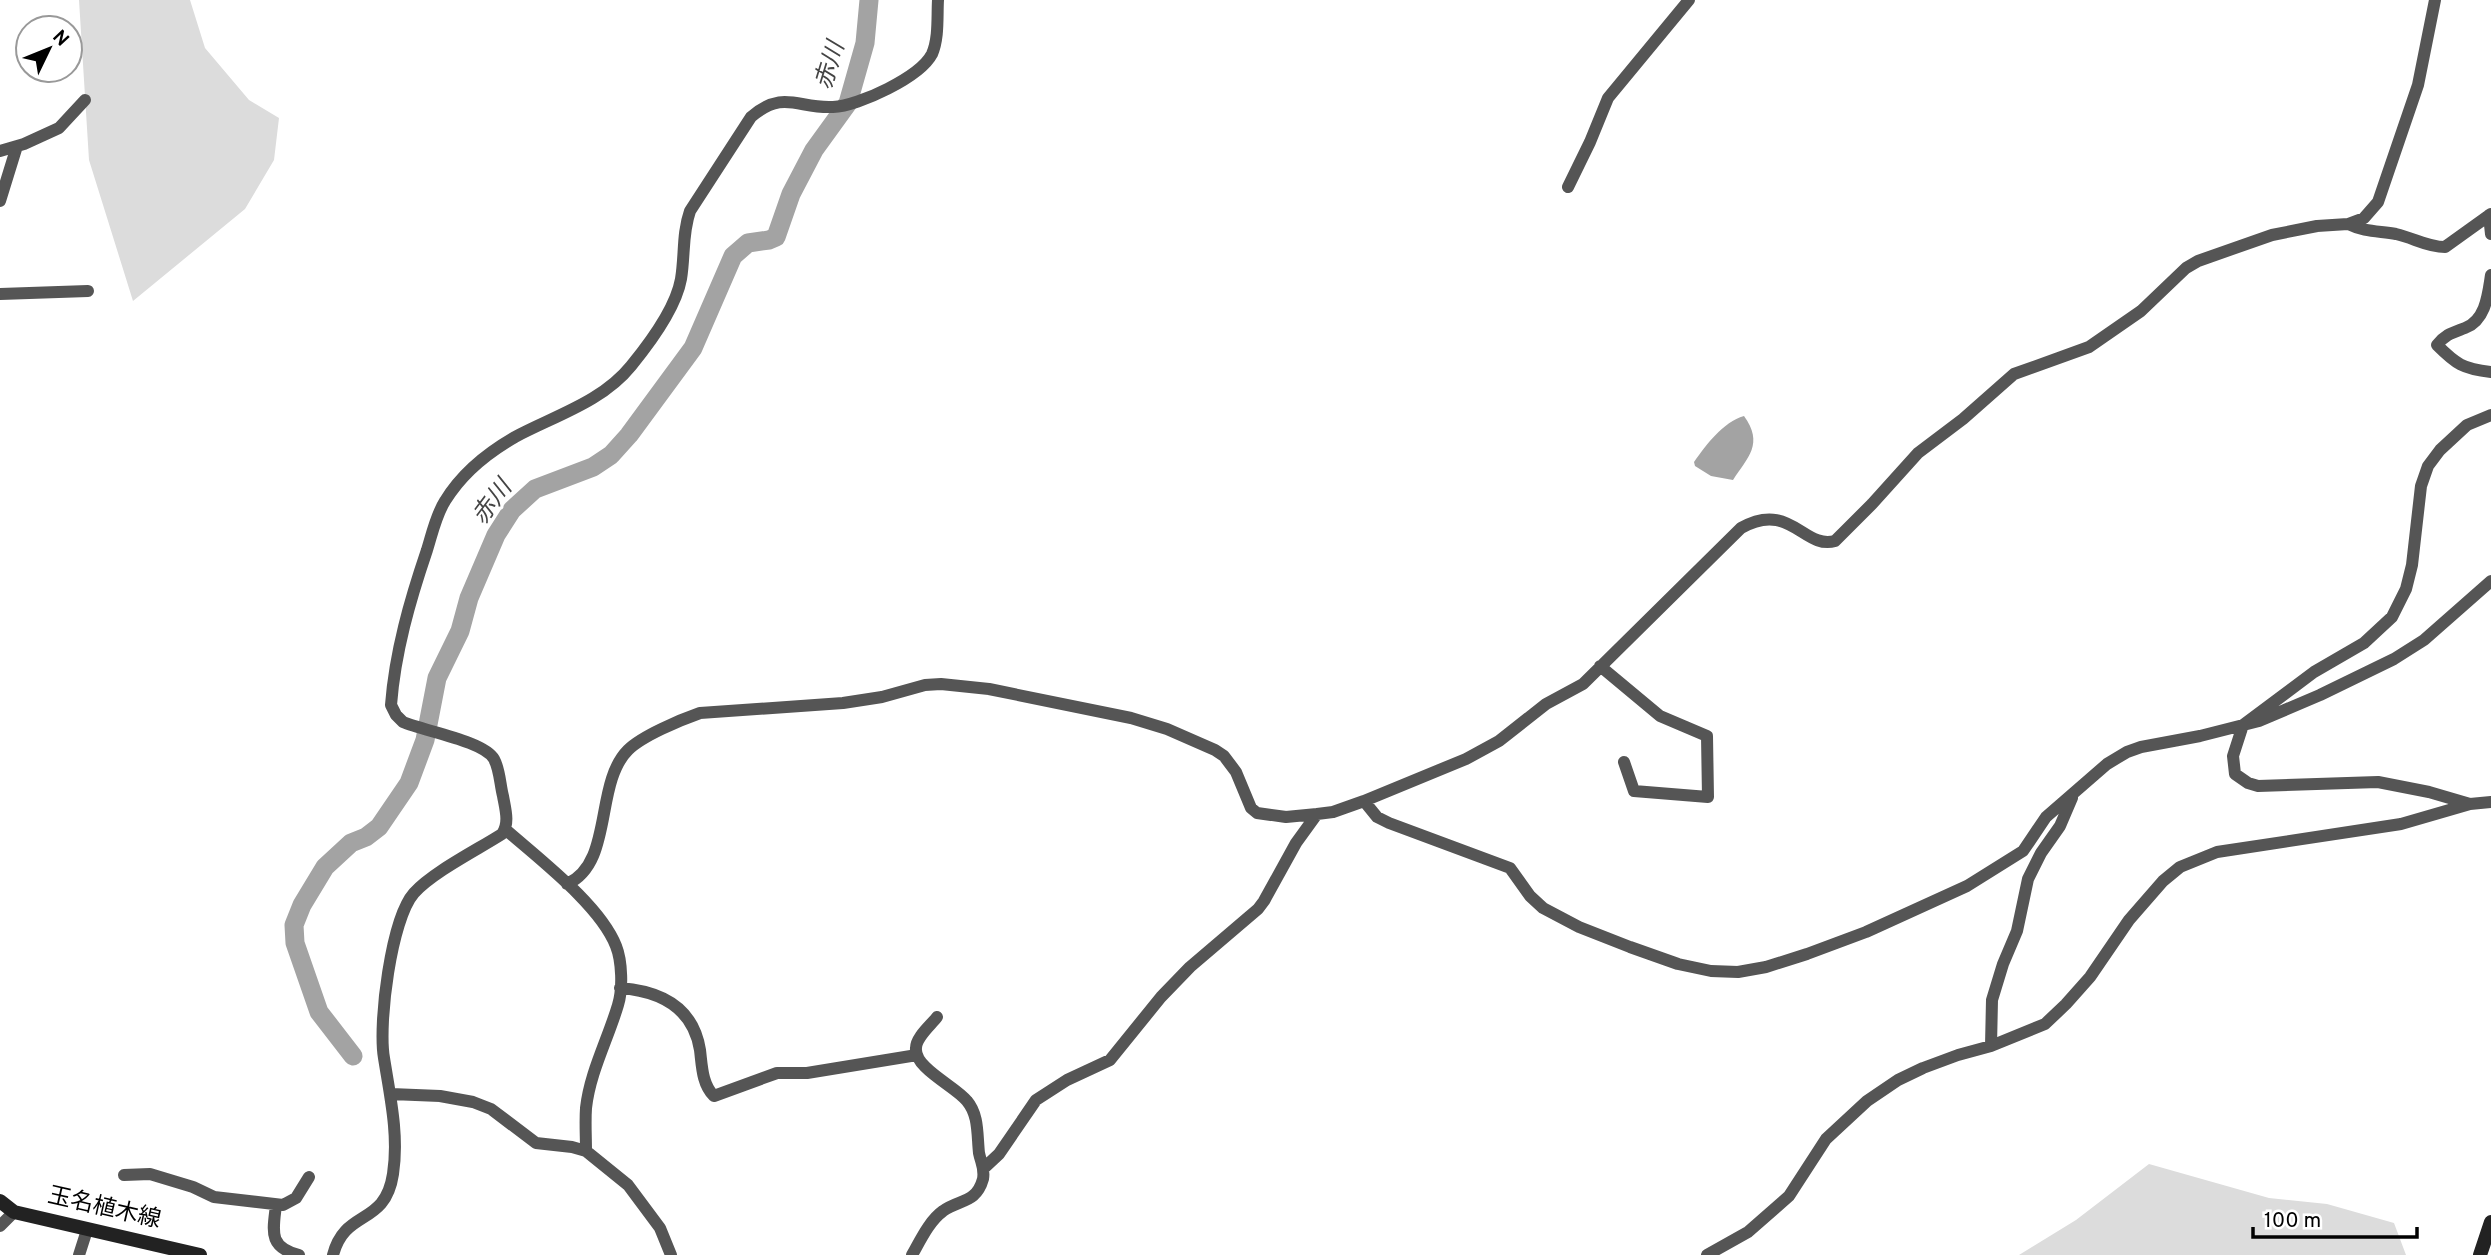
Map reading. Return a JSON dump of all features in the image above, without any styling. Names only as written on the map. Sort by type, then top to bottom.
[{"type":"main road","name":"玉名植木線","points":[[0,1201],[14,1212],[200,1255]]},
{"type":"main road","points":[[2480,1255],[2491,1222]]},
{"type":"street","points":[[333,1255],[346,1228],[379,1208],[389,1192],[394,1152],[391,1094],[383,1055],[383,1024],[388,976],[398,926],[407,903],[416,891],[428,882],[506,829],[506,810],[497,769],[489,753],[403,722],[396,716],[391,705],[405,623],[443,504],[461,479],[487,454],[601,393],[631,366],[676,296],[682,271],[684,228],[690,211],[751,117],[761,108],[780,101],[831,107],[860,101],[922,67],[935,44],[938,0]]},
{"type":"street","points":[[1568,187],[1608,97],[1689,0]]},
{"type":"street","points":[[567,884],[580,879],[587,869],[599,836],[614,774],[628,751],[642,741],[700,713],[843,703],[882,697],[925,685],[989,689],[1149,723],[1192,738],[1224,756],[1236,772],[1247,801],[1257,813],[1286,817],[1333,812],[1466,759],[1499,741],[1546,704],[1583,684],[1741,528],[1759,519],[1777,520],[1794,526],[1820,542],[1835,541],[1918,453],[1963,419],[2014,374],[2089,347],[2141,311],[2186,268],[2198,261],[2272,235],[2317,226],[2348,224],[2364,218],[2378,202],[2418,85],[2435,0]]},
{"type":"street","points":[[0,151],[59,128],[85,100]]},
{"type":"street","points":[[0,201],[17,146]]},
{"type":"street","points":[[2348,224],[2358,229],[2397,234],[2421,244],[2445,247],[2490,215]]},
{"type":"street","points":[[2490,215],[2491,234]]},
{"type":"street","points":[[2491,275],[2481,316],[2469,327],[2446,334],[2437,345],[2456,364],[2472,370],[2491,372]]},
{"type":"street","points":[[0,294],[88,291]]},
{"type":"street","points":[[2470,804],[2429,792],[2378,782],[2258,786],[2235,774],[2233,756],[2243,725],[2314,672],[2364,643],[2392,617],[2406,589],[2413,565],[2421,486],[2428,466],[2440,450],[2467,425],[2491,415]]},
{"type":"street","points":[[1364,801],[1377,817],[1389,823],[1510,868],[1536,902],[1579,927],[1678,964],[1711,971],[1738,972],[1766,967],[1866,932],[1967,886],[2023,852],[2046,817],[2107,764],[2127,752],[2243,725],[2311,699],[2394,659],[2424,640],[2491,581]]},
{"type":"street","points":[[1600,666],[1660,716],[1707,736],[1707,797],[1634,791],[1624,762]]},
{"type":"street","points":[[1991,1046],[1992,1000],[2017,931],[2028,879],[2041,853],[2060,826],[2074,792]]},
{"type":"street","points":[[1707,1255],[1748,1232],[1789,1196],[1826,1139],[1867,1101],[1898,1080],[1923,1068],[1991,1046],[2045,1024],[2090,977],[2129,920],[2163,881],[2180,867],[2217,852],[2400,824],[2470,804],[2491,802]]},
{"type":"street","points":[[984,1168],[999,1154],[1036,1100],[1067,1080],[1110,1060],[1161,997],[1190,967],[1258,909],[1296,843],[1317,814]]},
{"type":"street","points":[[506,829],[567,884],[604,926],[619,957],[619,1002],[586,1106],[586,1151]]},
{"type":"street","points":[[620,988],[662,996],[677,1007],[687,1019],[699,1045],[704,1077],[708,1090],[714,1096],[776,1073],[807,1073],[917,1055]]},
{"type":"street","points":[[912,1255],[938,1215],[974,1195],[980,1187],[984,1168],[979,1156],[976,1122],[967,1101],[936,1077],[917,1055],[915,1048],[918,1040],[937,1017]]},
{"type":"street","points":[[391,1094],[440,1096],[473,1102],[491,1109],[536,1143],[586,1151],[628,1185],[660,1228],[671,1255]]},
{"type":"street","points":[[124,1175],[150,1174],[193,1187],[214,1197],[276,1205],[283,1205],[296,1198],[309,1177]]},
{"type":"street","points":[[276,1205],[274,1238],[284,1251],[299,1255]]},
{"type":"street","points":[[0,1226],[14,1212]]},
{"type":"street","points":[[79,1255],[87,1230]]},
{"type":"shaded area","points":[[79,0],[190,0],[205,48],[249,100],[279,118],[274,160],[245,209],[133,301],[89,160],[84,80],[84,14],[80,14]]},
{"type":"shaded area","points":[[1744,416],[1753,435],[1752,450],[1733,480],[1711,476],[1695,466],[1694,462],[1716,435],[1729,423]]},
{"type":"shaded area","points":[[2149,1164],[2269,1198],[2327,1204],[2394,1223],[2406,1255],[2019,1255],[2076,1220]]},
{"type":"waterway","name":"赤川","points":[[353,1056],[319,1012],[295,943],[294,925],[302,905],[325,867],[351,843],[366,837],[379,827],[409,783],[425,740],[437,678],[460,631],[469,598],[496,535],[512,510],[535,489],[593,467],[611,455],[629,435],[693,348],[733,256],[748,243],[776,237],[791,194],[814,150],[848,103],[865,43],[869,0]]}]
